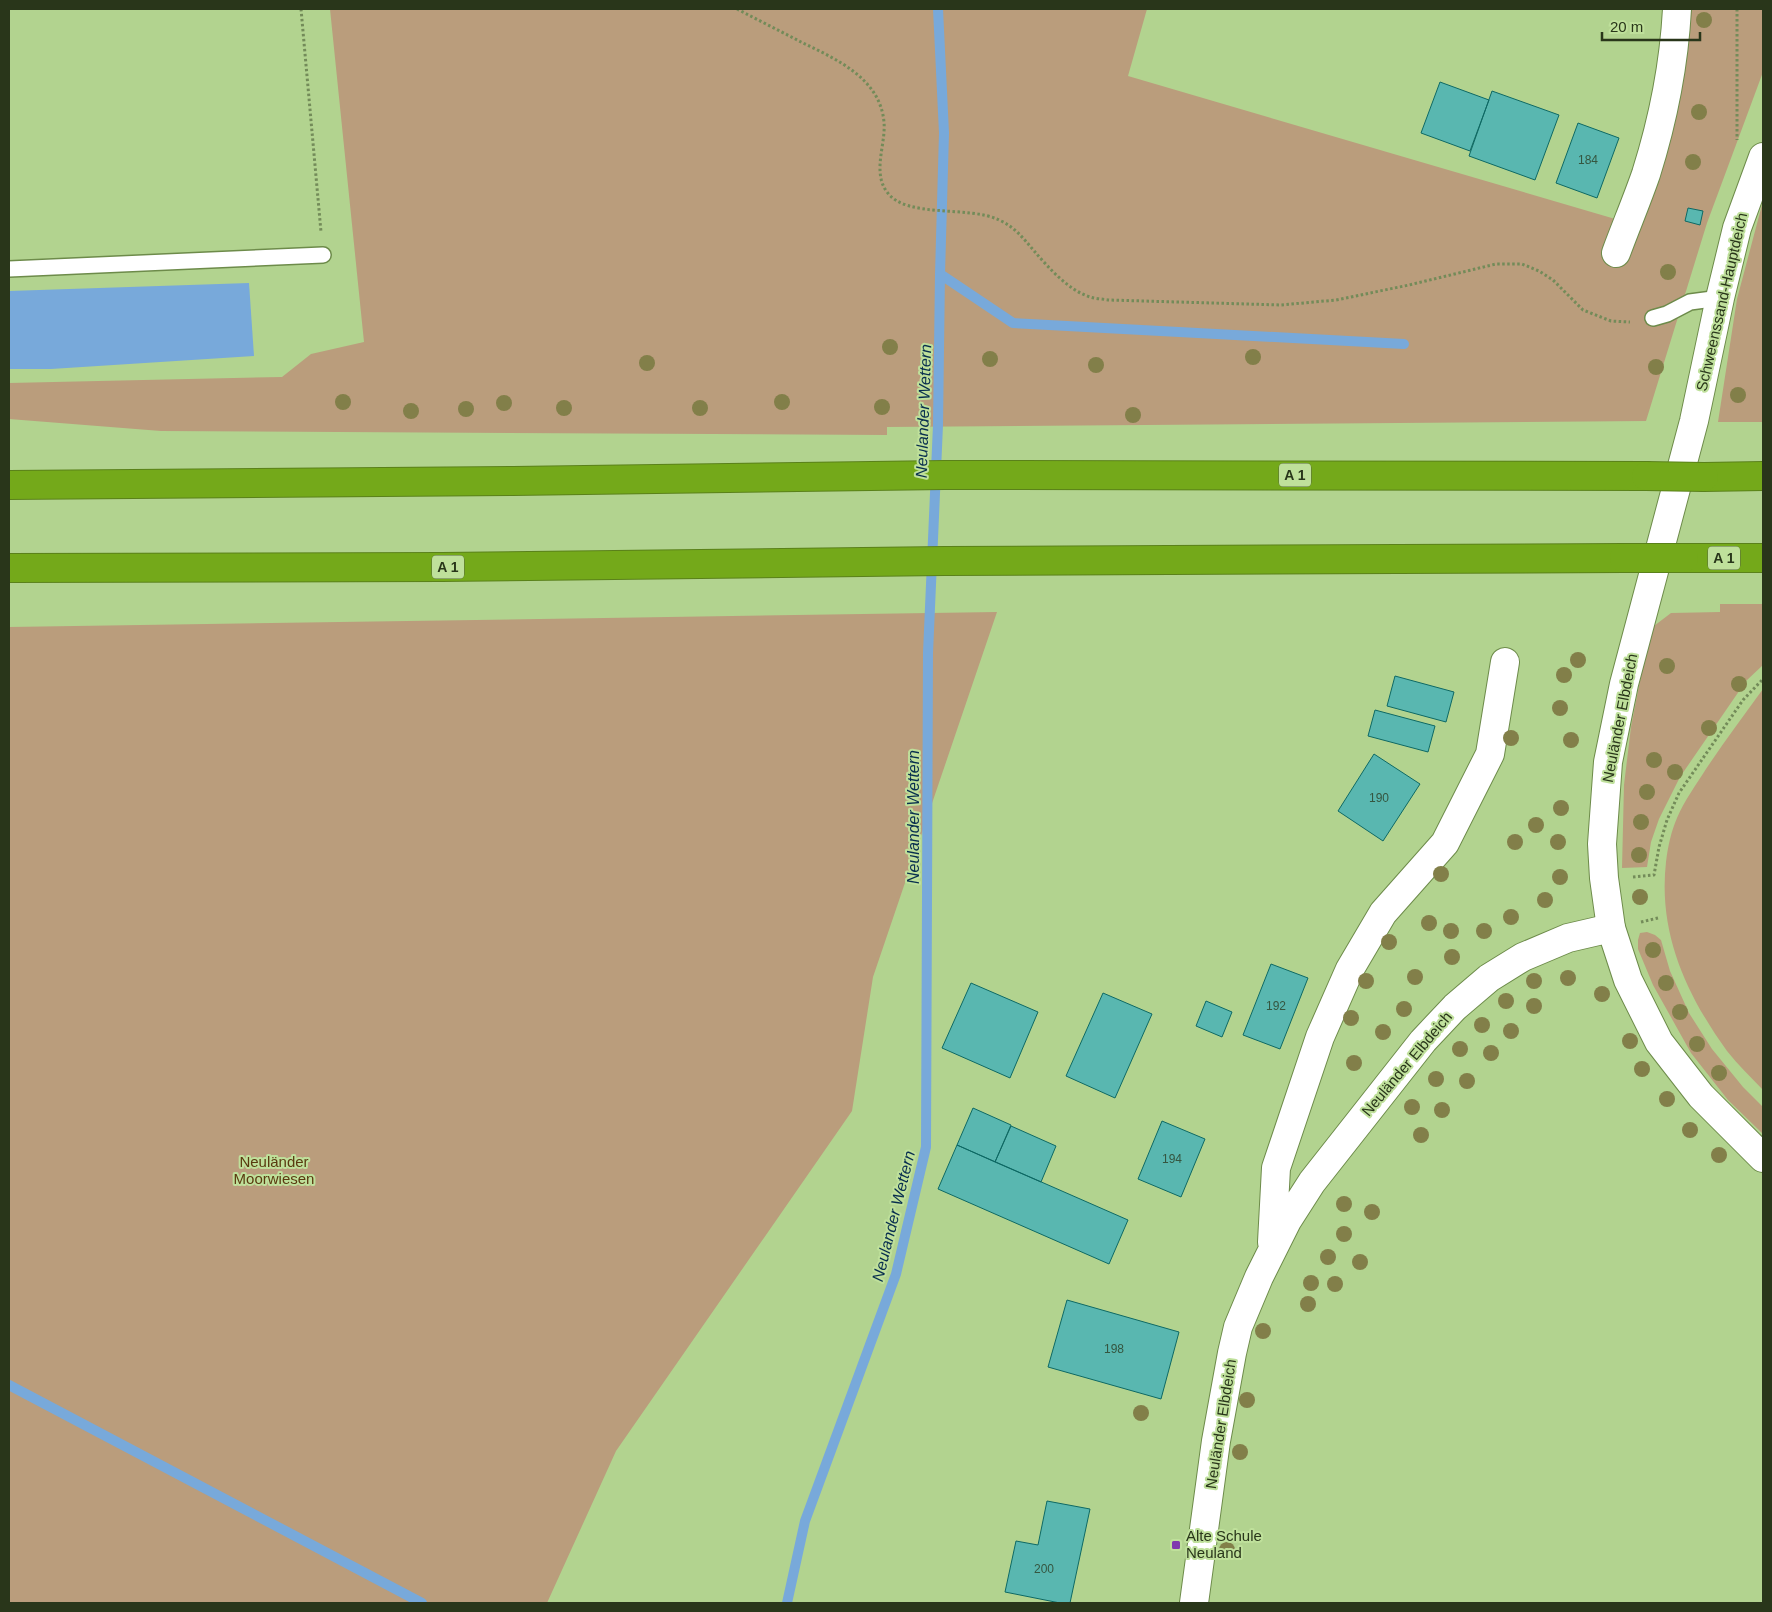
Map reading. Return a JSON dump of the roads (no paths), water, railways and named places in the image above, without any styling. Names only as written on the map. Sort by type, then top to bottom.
[{"type":"highway","name":"A 1","points":[[9,485],[483,481],[944,474],[1763,476]]},
{"type":"highway","name":"A 1","points":[[9,568],[442,567],[944,561],[1763,558]]},
{"type":"street","points":[[1616,253],[1646,174],[1663,113],[1675,42],[1677,9]]},
{"type":"street","name":"Schweenssand-Hauptdeich","points":[[1694,421],[1737,228],[1763,157]]},
{"type":"street","name":"Neuländer Elbdeich","points":[[1194,1603],[1216,1441],[1238,1327],[1258,1277],[1287,1220],[1312,1182],[1423,1041],[1455,1007],[1489,978],[1523,958],[1568,938],[1611,928],[1604,878],[1602,844],[1608,762],[1634,646],[1694,421]]},
{"type":"street","name":"Neuländer Elbdeich","points":[[1272,1251],[1276,1168],[1320,1037],[1350,969],[1378,921],[1444,842],[1490,754],[1505,662]]},
{"type":"street","points":[[1611,928],[1628,980],[1659,1042],[1701,1096],[1763,1158]]},
{"type":"lane","points":[[9,269],[323,255]]},
{"type":"lane","points":[[1653,318],[1667,314],[1690,302],[1720,298]]},
{"type":"water","points":[[249,283],[254,356],[51,369],[9,369],[9,291]]},
{"type":"waterway","name":"Neulander Wettern","points":[[787,1603],[805,1521],[896,1274],[926,1147],[928,653],[938,425],[944,133],[938,9]]},
{"type":"waterway","points":[[940,274],[1013,323],[1404,344]]},
{"type":"waterway","points":[[9,1385],[422,1603]]},
{"type":"place","name":"Alte Schule Neuland","points":[[1176,1545]]},
{"type":"park label","name":"Neuländer Moorwiesen","points":[[274,1170]]}]
